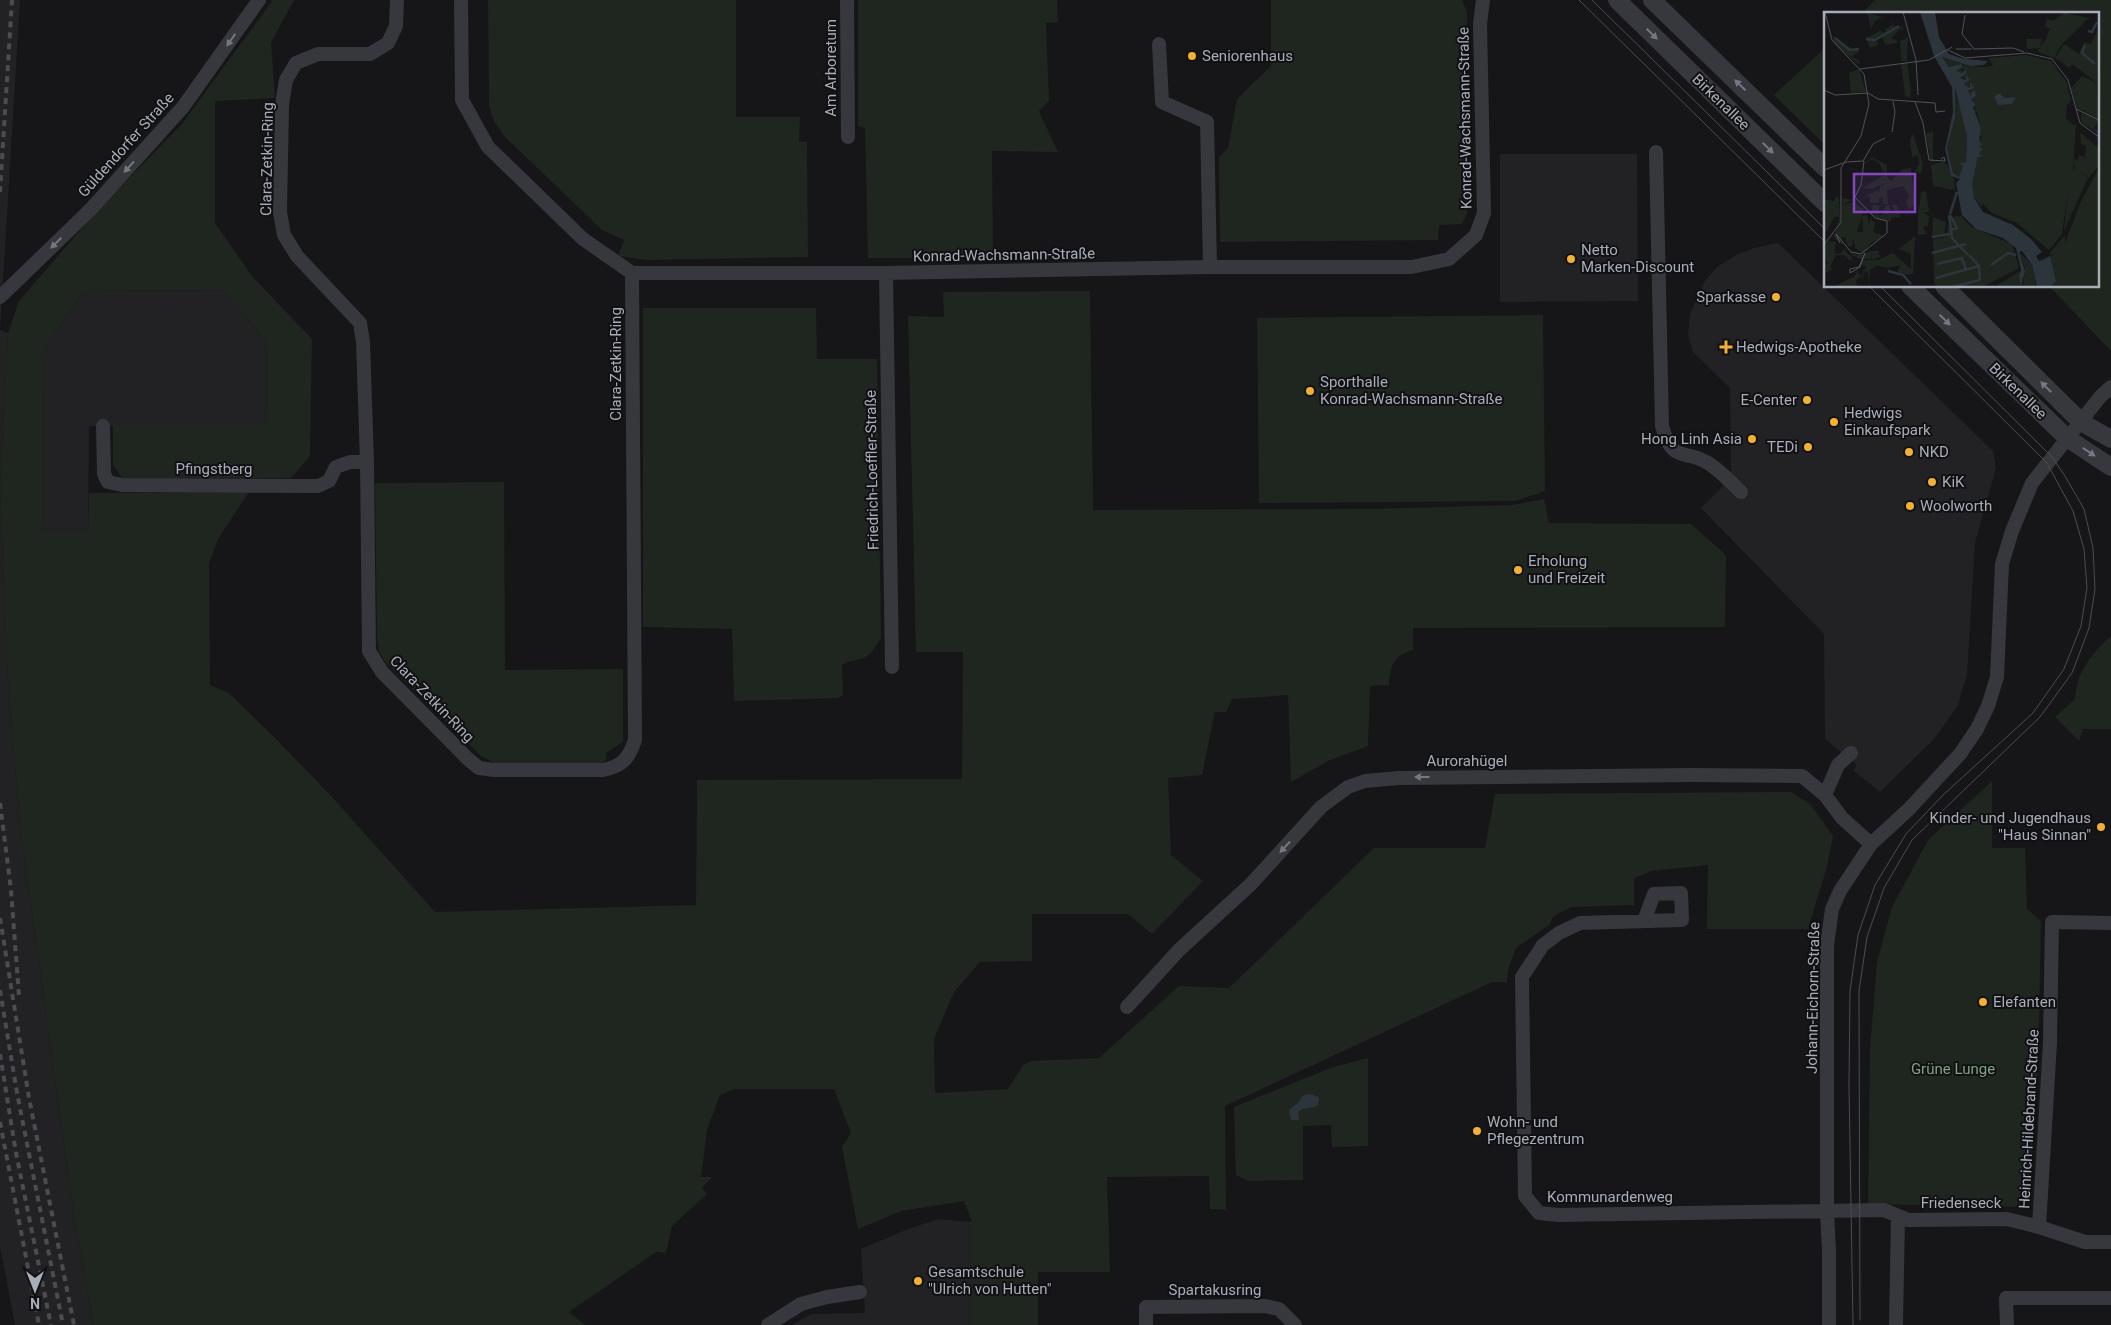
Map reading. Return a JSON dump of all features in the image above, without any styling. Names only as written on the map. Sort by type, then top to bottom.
[{"type":"street","name":"Güldendorfer Straße","points":[[0,297],[91,209],[183,107],[259,0]]},
{"type":"street","name":"Clara-Zetkin-Ring","points":[[397,0],[396,26],[388,43],[370,54],[318,54],[296,62],[286,80],[282,105],[280,212],[284,235],[297,256],[360,324],[363,342],[367,462],[369,651],[382,672],[479,768],[494,770],[587,770],[616,767],[630,755],[635,740],[632,273]]},
{"type":"street","points":[[461,0],[462,100],[488,147],[583,239],[632,273]]},
{"type":"street","name":"Am Arboretum","points":[[847,0],[848,137]]},
{"type":"street","name":"Konrad-Wachsmann-Straße","points":[[632,273],[886,273],[1210,267],[1412,267],[1449,258],[1476,235],[1484,213],[1480,24],[1483,0]]},
{"type":"street","name":"Birkenallee","points":[[1617,0],[1824,203]]},
{"type":"street","name":"Birkenallee","points":[[1652,0],[1824,167]]},
{"type":"street","points":[[1159,44],[1162,102],[1207,122],[1210,267]]},
{"type":"street","points":[[1656,152],[1662,426],[1666,439],[1675,451],[1707,462],[1722,473],[1741,492]]},
{"type":"street","name":"Friedrich-Loeffler-Straße","points":[[886,273],[892,667]]},
{"type":"street","name":"Birkenallee","points":[[1912,288],[2067,438],[2111,466]]},
{"type":"street","name":"Birkenallee","points":[[1946,288],[2081,422],[2111,440]]},
{"type":"street","name":"Johann-Eichorn-Straße","points":[[1829,1325],[1827,945],[1832,909],[1840,891],[1871,844],[1909,808],[1960,754],[1977,729],[1988,706],[1997,677],[2002,564],[2012,531],[2032,484],[2100,397],[2111,387]]},
{"type":"street","name":"Pfingstberg","points":[[103,426],[104,474],[108,482],[122,485],[318,486],[329,481],[336,467],[350,462],[367,462]]},
{"type":"street","points":[[1825,795],[1838,765],[1851,753]]},
{"type":"street","name":"Aurorahügel","points":[[1127,1007],[1179,950],[1251,884],[1321,808],[1348,787],[1365,781],[1399,778],[1471,777],[1802,776],[1825,795],[1842,818],[1871,844]]},
{"type":"street","name":"Kommunardenweg","points":[[1644,921],[1580,923],[1559,933],[1543,945],[1522,978],[1525,1196],[1540,1213],[1559,1215],[1827,1212]]},
{"type":"street","name":"Heinrich-Hildebrand-Straße","points":[[2040,1226],[2050,1043],[2052,922],[2111,923]]},
{"type":"street","name":"Friedenseck","points":[[1827,1212],[1884,1210],[1908,1220],[2007,1219],[2040,1226],[2085,1242],[2111,1242]]},
{"type":"street","points":[[1896,1325],[1898,1216]]},
{"type":"street","points":[[768,1325],[801,1304],[827,1297],[860,1292]]},
{"type":"street","points":[[2007,1325],[2006,1298],[2111,1298]]},
{"type":"street","name":"Spartakusring","points":[[1146,1325],[1146,1307],[1265,1306],[1279,1309],[1295,1325]]},
{"type":"shaded area","points":[[0,0],[20,0],[0,330]]},
{"type":"shaded area","points":[[1500,154],[1637,154],[1638,301],[1500,302]]},
{"type":"shaded area","points":[[1778,243],[1993,451],[1996,468],[1975,543],[1967,675],[1957,707],[1934,739],[1880,792],[1853,770],[1857,765],[1825,739],[1824,634],[1701,508],[1731,478],[1730,388],[1693,352],[1688,335],[1690,314],[1704,282],[1717,267],[1736,255],[1754,248]]},
{"type":"shaded area","points":[[223,290],[267,343],[266,426],[89,426],[88,533],[42,533],[43,350],[84,291]]},
{"type":"shaded area","points":[[0,330],[8,333],[0,487]]},
{"type":"shaded area","points":[[0,487],[8,681],[20,824],[74,1217],[94,1325],[15,1325],[0,1246]]},
{"type":"shaded area","points":[[1309,1094],[1319,1097],[1318,1105],[1300,1110],[1298,1112],[1299,1120],[1291,1120],[1289,1110],[1299,1102],[1302,1096]]},
{"type":"shaded area","name":"Gesamtschule \"Ulrich von Hutten\"","points":[[938,1219],[972,1222],[972,1325],[792,1325],[811,1314],[865,1313],[861,1249],[908,1229]]},
{"type":"green space","points":[[273,0],[294,0],[271,43],[275,98],[215,101],[215,223],[251,275],[312,339],[310,456],[291,478],[122,478],[113,465],[113,426],[266,426],[267,343],[223,290],[84,291],[43,350],[42,533],[88,533],[89,493],[249,492],[218,539],[209,563],[210,685],[229,693],[276,739],[332,797],[435,912],[696,905],[697,780],[962,779],[963,652],[916,652],[908,316],[944,317],[943,292],[1090,291],[1093,510],[1368,509],[1513,505],[1544,499],[1549,523],[1691,524],[1726,555],[1725,627],[1413,628],[1413,650],[1401,655],[1394,663],[1390,673],[1389,685],[1370,686],[1368,746],[1330,760],[1291,782],[1288,695],[1232,699],[1226,712],[1215,712],[1202,775],[1168,778],[1171,855],[1203,881],[1152,934],[1128,914],[1032,914],[1032,961],[980,962],[954,992],[934,1039],[935,1093],[1008,1089],[1023,1065],[1031,1061],[1099,1058],[1179,986],[1229,988],[1374,848],[1485,848],[1495,794],[1791,792],[1810,804],[1833,836],[1827,867],[1808,929],[1707,929],[1708,865],[1651,871],[1634,878],[1634,905],[1571,907],[1553,917],[1549,925],[1516,948],[1508,970],[1507,982],[1492,982],[1225,1106],[1226,1210],[1210,1209],[1209,1176],[1107,1177],[1110,1272],[1038,1272],[1038,1325],[972,1325],[972,1222],[964,1201],[901,1211],[858,1229],[842,1147],[851,1133],[834,1089],[734,1089],[720,1095],[707,1130],[701,1177],[712,1177],[702,1188],[707,1194],[672,1226],[666,1253],[656,1252],[569,1312],[585,1325],[94,1325],[74,1217],[20,824],[8,681],[0,487],[8,333],[19,301],[95,213],[181,125]]},
{"type":"green space","points":[[488,0],[736,0],[736,117],[800,117],[799,142],[807,142],[808,257],[647,260],[618,256],[624,240],[602,230],[504,136],[494,121],[489,105]]},
{"type":"green space","points":[[858,0],[1057,0],[1058,22],[1046,23],[1049,101],[1039,111],[1058,152],[992,151],[993,258],[868,258],[865,128],[858,126]]},
{"type":"green space","points":[[1271,0],[1462,0],[1467,12],[1467,213],[1462,224],[1439,225],[1438,240],[1220,242],[1219,157],[1228,148],[1237,99],[1271,66]]},
{"type":"green space","points":[[1875,0],[2111,0],[2111,351],[2051,288],[2098,288],[2098,12],[1863,12]]},
{"type":"green space","points":[[1824,49],[1824,144],[1774,95]]},
{"type":"green space","points":[[643,308],[816,308],[817,359],[877,359],[881,638],[868,656],[842,665],[843,695],[837,698],[734,701],[732,629],[643,627]]},
{"type":"green space","points":[[1543,315],[1545,491],[1515,501],[1259,503],[1257,318]]},
{"type":"green space","points":[[504,482],[505,670],[623,669],[623,742],[606,753],[606,760],[600,764],[494,763],[481,756],[385,662],[379,651],[377,637],[375,483]]},
{"type":"green space","points":[[2111,636],[2111,729],[2083,729],[2079,741],[2055,717],[2075,699],[2078,681],[2086,664]]},
{"type":"green space","name":"Grüne Lunge","points":[[1992,781],[1992,848],[2025,848],[2027,909],[2041,921],[2038,1070],[2030,1176],[2017,1207],[1868,1204],[1870,1049],[1877,962],[1892,907],[1928,840]]},
{"type":"green space","points":[[1368,1058],[1368,1146],[1332,1147],[1331,1125],[1303,1126],[1303,1180],[1248,1181],[1236,1175],[1234,1107],[1330,1068]]},
{"type":"tram line","points":[[1579,0],[1824,241]]},
{"type":"tram line","points":[[1592,0],[1824,228]]},
{"type":"tram line","points":[[1853,1325],[1849,1085],[1850,991],[1858,935],[1875,885],[1906,834],[1943,795],[2033,713],[2064,669],[2081,626],[2087,588],[2084,549],[2073,511],[2047,463],[1871,288]]},
{"type":"tram line","points":[[1860,1320],[1859,991],[1867,937],[1884,888],[1912,840],[2040,717],[2072,673],[2089,628],[2095,589],[2093,548],[2084,509],[2052,457],[1882,288]]},
{"type":"railway","points":[[0,192],[12,0]]},
{"type":"railway","points":[[0,803],[11,890],[19,996]]},
{"type":"railway","points":[[0,918],[29,1098],[74,1325]]},
{"type":"railway","points":[[0,990],[17,1093],[63,1325]]},
{"type":"railway","points":[[0,1054],[16,1153],[51,1325]]},
{"type":"railway","points":[[0,1122],[39,1325]]},
{"type":"place","name":"Seniorenhaus","points":[[1192,56]]},
{"type":"place","name":"Netto Marken-Discount","points":[[1571,259]]},
{"type":"place","name":"Sparkasse","points":[[1776,297]]},
{"type":"place","name":"Hedwigs-Apotheke","points":[[1726,347]]},
{"type":"place","name":"Sporthalle Konrad-Wachsmann-Straße","points":[[1310,391]]},
{"type":"place","name":"E-Center","points":[[1807,400]]},
{"type":"place","name":"Hedwigs Einkaufspark","points":[[1834,422]]},
{"type":"place","name":"Hong Linh Asia","points":[[1752,439]]},
{"type":"place","name":"TEDi","points":[[1808,447]]},
{"type":"place","name":"NKD","points":[[1909,452]]},
{"type":"place","name":"KiK","points":[[1932,482]]},
{"type":"place","name":"Woolworth","points":[[1910,506]]},
{"type":"place","name":"Erholung und Freizeit","points":[[1518,570]]},
{"type":"place","name":"Kinder- und Jugendhaus \"Haus Sinnan\"","points":[[2101,827]]},
{"type":"place","name":"Elefanten","points":[[1983,1002]]},
{"type":"place","name":"Wohn- und Pflegezentrum","points":[[1477,1131]]},
{"type":"place","name":"Gesamtschule \"Ulrich von Hutten\"","points":[[918,1281]]}]
